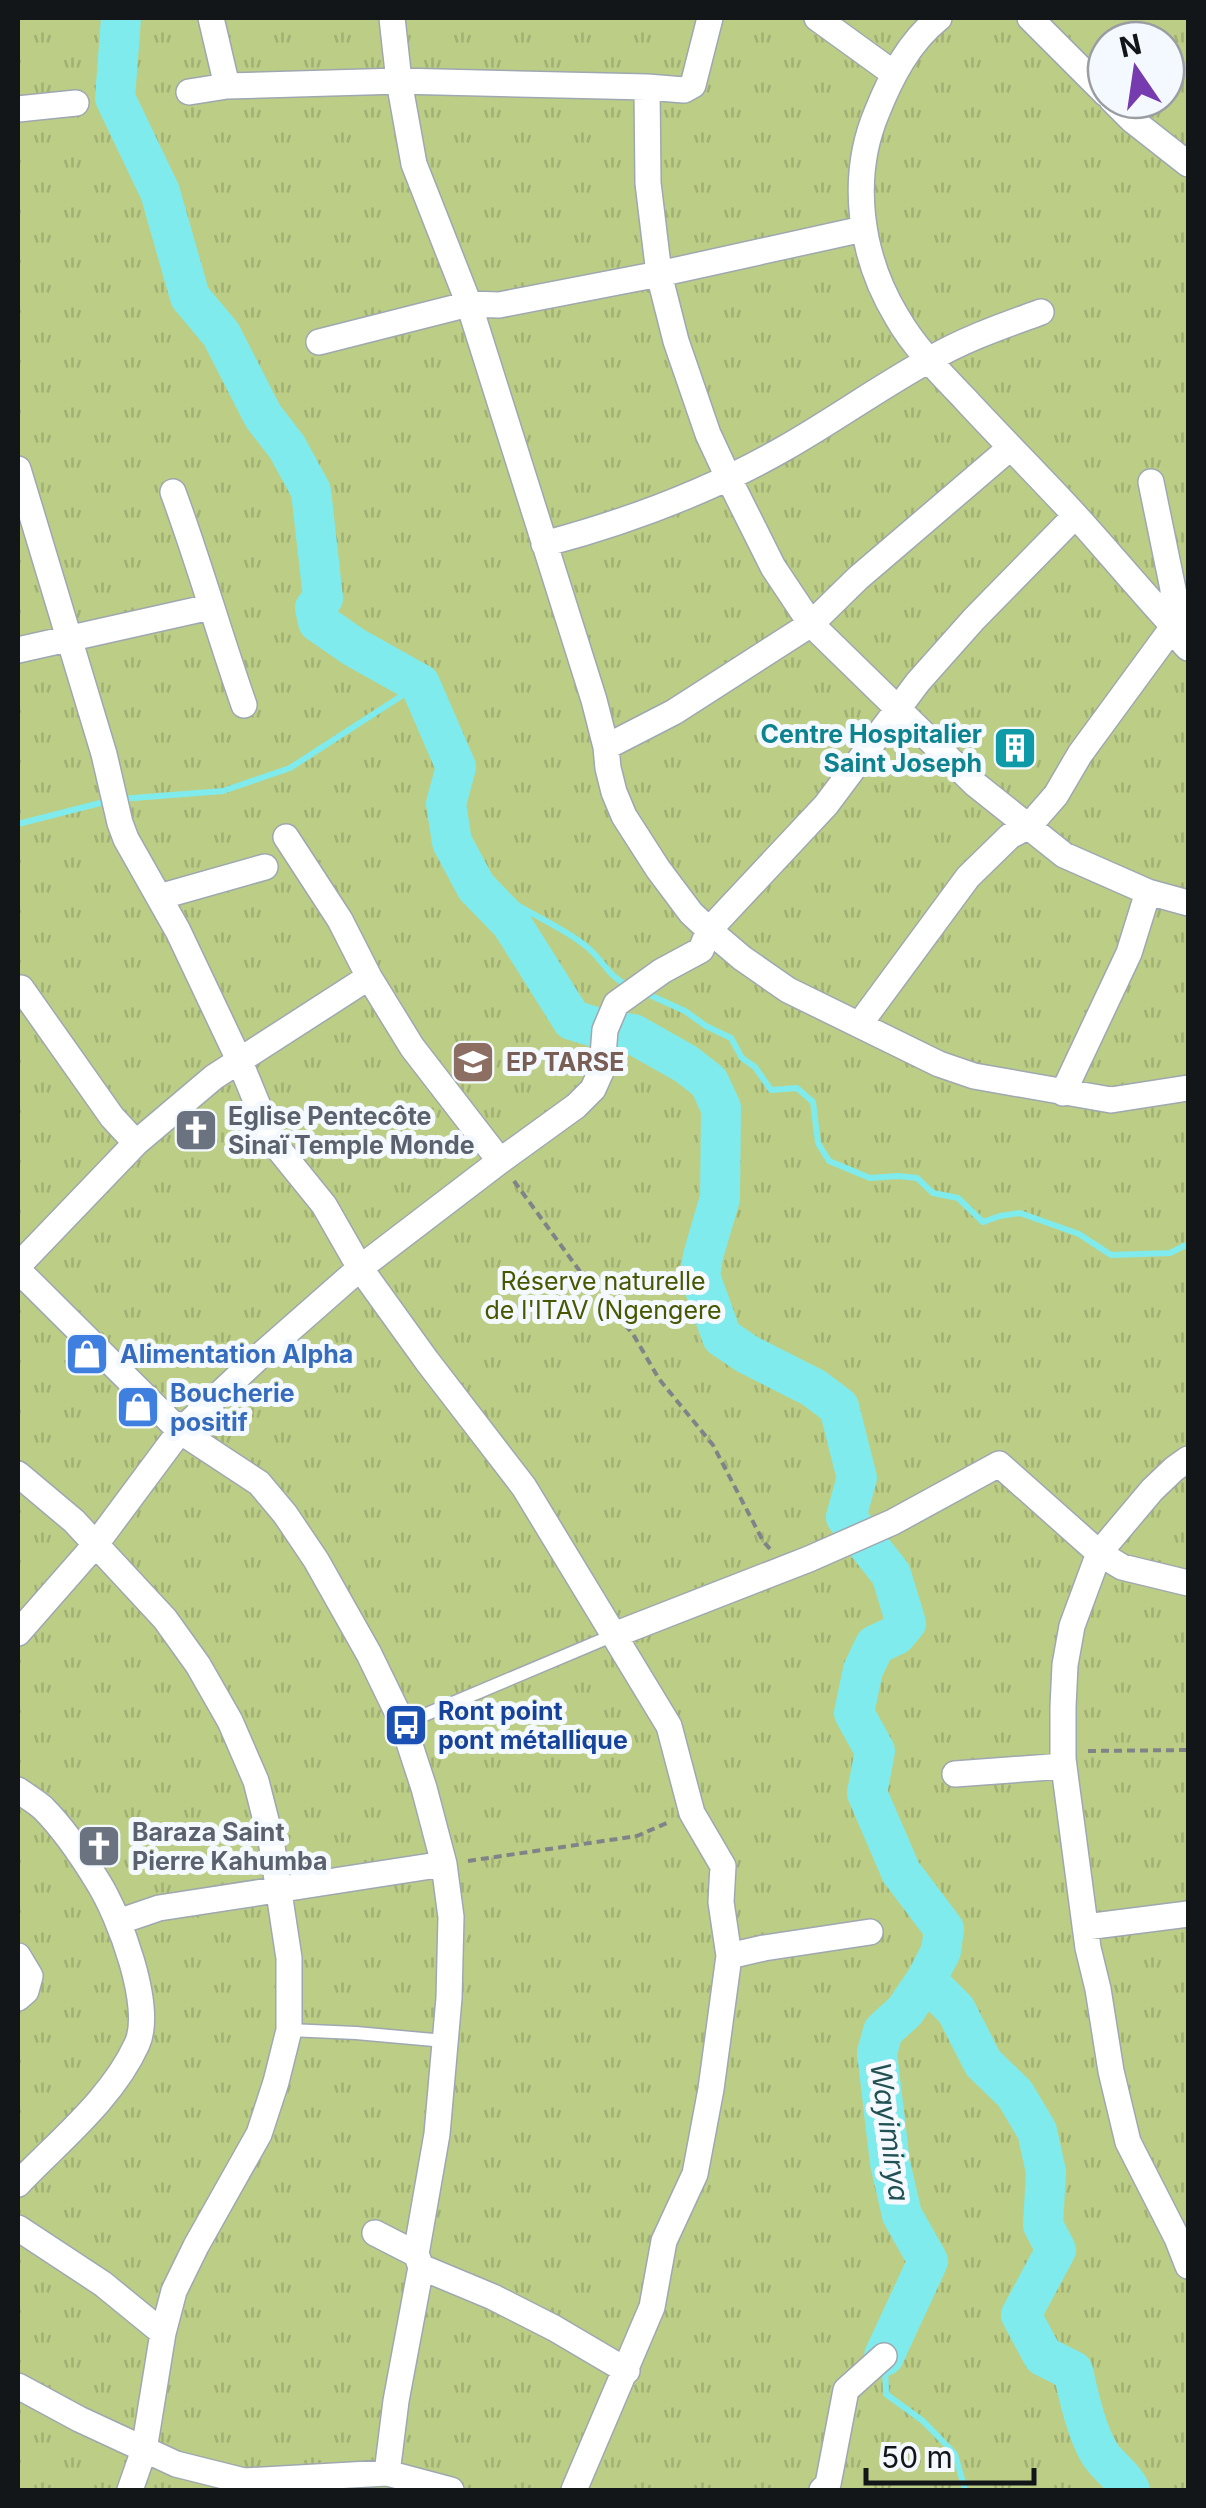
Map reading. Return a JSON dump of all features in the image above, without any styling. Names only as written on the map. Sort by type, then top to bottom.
[{"type":"street","points":[[211,18],[227,86]]},
{"type":"street","points":[[392,18],[414,164],[469,304],[572,630],[606,747],[614,792],[624,816],[658,869],[709,930],[788,990],[939,1064],[1006,1083],[1111,1100],[1188,1088]]},
{"type":"street","points":[[188,92],[227,86],[399,81],[684,90],[693,85],[710,18]]},
{"type":"street","points":[[818,18],[893,73]]},
{"type":"street","points":[[939,18],[893,73],[872,123],[863,158],[861,190],[863,229],[872,262],[896,317],[929,359],[1075,516],[1181,638]]},
{"type":"street","points":[[1030,18],[1086,74]]},
{"type":"street","points":[[647,87],[648,183],[660,274],[676,342],[708,434],[773,567],[811,624],[975,784],[1064,856],[1116,880],[1188,903]]},
{"type":"street","points":[[18,108],[76,102]]},
{"type":"street","points":[[1132,120],[1188,164]]},
{"type":"street","points":[[319,342],[469,304],[499,306],[863,229]]},
{"type":"street","points":[[544,544],[595,531],[728,478],[786,448],[929,359],[983,333],[1042,312]]},
{"type":"street","points":[[606,747],[674,712],[811,624],[858,578],[1010,448]]},
{"type":"street","points":[[18,469],[126,840],[178,931],[273,1142],[324,1205],[360,1268],[427,1362],[524,1487],[669,1726],[692,1813],[723,1866],[722,1902],[730,1956],[695,2174],[664,2241],[652,2307],[574,2490]]},
{"type":"street","points":[[1151,482],[1181,638]]},
{"type":"street","points":[[173,492],[244,705]]},
{"type":"street","points":[[18,1634],[96,1544],[180,1431],[360,1268],[576,1106],[593,1088],[602,1070],[606,1027],[616,1004],[701,950],[709,930],[826,805],[918,682],[1075,516]]},
{"type":"street","points":[[859,1025],[968,877],[1010,836],[1029,826],[1056,794],[1080,754],[1181,638],[1188,600]]},
{"type":"street","points":[[18,650],[210,607]]},
{"type":"street","points":[[286,837],[340,920],[369,977],[412,1046],[500,1161]]},
{"type":"street","points":[[159,897],[265,867]]},
{"type":"street","points":[[1063,1093],[1129,953],[1148,892]]},
{"type":"street","points":[[369,977],[214,1077],[136,1143],[18,1268],[180,1431],[260,1483],[285,1514],[360,1638],[403,1724],[424,1788],[444,1864],[452,1917],[437,2134],[396,2401],[398,2480]]},
{"type":"street","points":[[18,990],[21,988],[112,1117],[136,1143]]},
{"type":"street","points":[[1188,1459],[1152,1490],[1100,1552],[1072,1626],[1062,1707],[1064,1759],[1086,1927],[1111,2071],[1128,2142],[1183,2235],[1188,2266]]},
{"type":"street","points":[[614,1634],[798,1564],[892,1522],[999,1464],[1122,1568],[1188,1583]]},
{"type":"street","points":[[18,1474],[74,1521],[165,1619],[198,1665],[230,1721],[256,1781],[271,1840],[289,1958],[289,2030],[276,2082],[259,2134],[174,2290],[162,2333],[144,2450],[130,2490]]},
{"type":"street","points":[[955,1774],[1064,1759]]},
{"type":"street","points":[[18,1790],[42,1808],[99,1884],[118,1922],[138,1984],[142,2012],[140,2040],[122,2071],[18,2184]]},
{"type":"street","points":[[118,1922],[159,1908],[444,1864]]},
{"type":"street","points":[[1086,1927],[1188,1914]]},
{"type":"street","points":[[730,1956],[870,1932]]},
{"type":"street","points":[[18,1956],[30,1976],[26,1990],[18,1998]]},
{"type":"street","points":[[18,2228],[103,2284],[162,2333]]},
{"type":"street","points":[[375,2233],[418,2260],[554,2328],[627,2370]]},
{"type":"street","points":[[822,2490],[828,2484],[846,2390],[884,2356]]},
{"type":"street","points":[[18,2386],[144,2450],[244,2486],[398,2480],[450,2490]]},
{"type":"lane","points":[[403,1724],[614,1634]]},
{"type":"lane","points":[[289,2030],[446,2041]]},
{"type":"path","points":[[500,1161],[713,1445],[762,1541],[798,1564]]},
{"type":"path","points":[[1064,1759],[1188,1750]]},
{"type":"path","points":[[444,1864],[637,1836],[692,1813]]},
{"type":"green space","name":"Réserve naturelle de l'ITAV (Ngengere","points":[[18,18],[1188,18],[1188,2490],[18,2490]]},
{"type":"waterway","points":[[121,18],[115,98],[160,192],[190,297],[221,334],[263,416],[287,447],[311,491],[323,598],[315,608],[318,622],[420,684],[456,767],[446,804],[452,842],[476,887],[511,923],[572,1020],[633,1034],[709,1082],[721,1108],[720,1198],[700,1276],[722,1337],[814,1388],[839,1407],[857,1478],[846,1517],[891,1574],[906,1623],[896,1635],[875,1645],[863,1670],[854,1713],[875,1751],[867,1793],[901,1872],[944,1929],[941,1951],[926,1980],[905,2011],[883,2031],[877,2053],[890,2163],[902,2215],[928,2261],[884,2356]]},
{"type":"waterway","points":[[121,799],[223,791],[290,768],[420,684]]},
{"type":"waterway","points":[[18,824],[108,801]]},
{"type":"waterway","points":[[467,870],[577,940],[627,985]]},
{"type":"waterway","points":[[643,992],[731,1038],[742,1058],[755,1067],[771,1090],[797,1088],[813,1102],[818,1143],[829,1161],[870,1178],[917,1178],[933,1193],[958,1198],[983,1222],[1020,1213],[1079,1234],[1111,1255],[1170,1253],[1188,1244]]},
{"type":"waterway","points":[[926,1980],[956,2010],[983,2063],[1015,2094],[1037,2131],[1046,2172],[1043,2225],[1056,2250],[1021,2315],[1043,2356],[1073,2371],[1095,2445],[1130,2490]]},
{"type":"waterway","name":"Wayimirya","points":[[885,2365],[886,2394],[923,2421],[955,2454],[965,2490]]},
{"type":"place","name":"Centre Hospitalier Saint Joseph","points":[[1015,748]]},
{"type":"place","name":"EP TARSE","points":[[473,1062]]},
{"type":"place","name":"Eglise Pentecôte Sinaï Temple Monde","points":[[196,1130]]},
{"type":"place","name":"Alimentation Alpha","points":[[87,1354]]},
{"type":"place","name":"Boucherie positif","points":[[138,1407]]},
{"type":"place","name":"Ront point pont métallique","points":[[406,1725]]},
{"type":"place","name":"Baraza Saint Pierre Kahumba","points":[[99,1846]]}]
